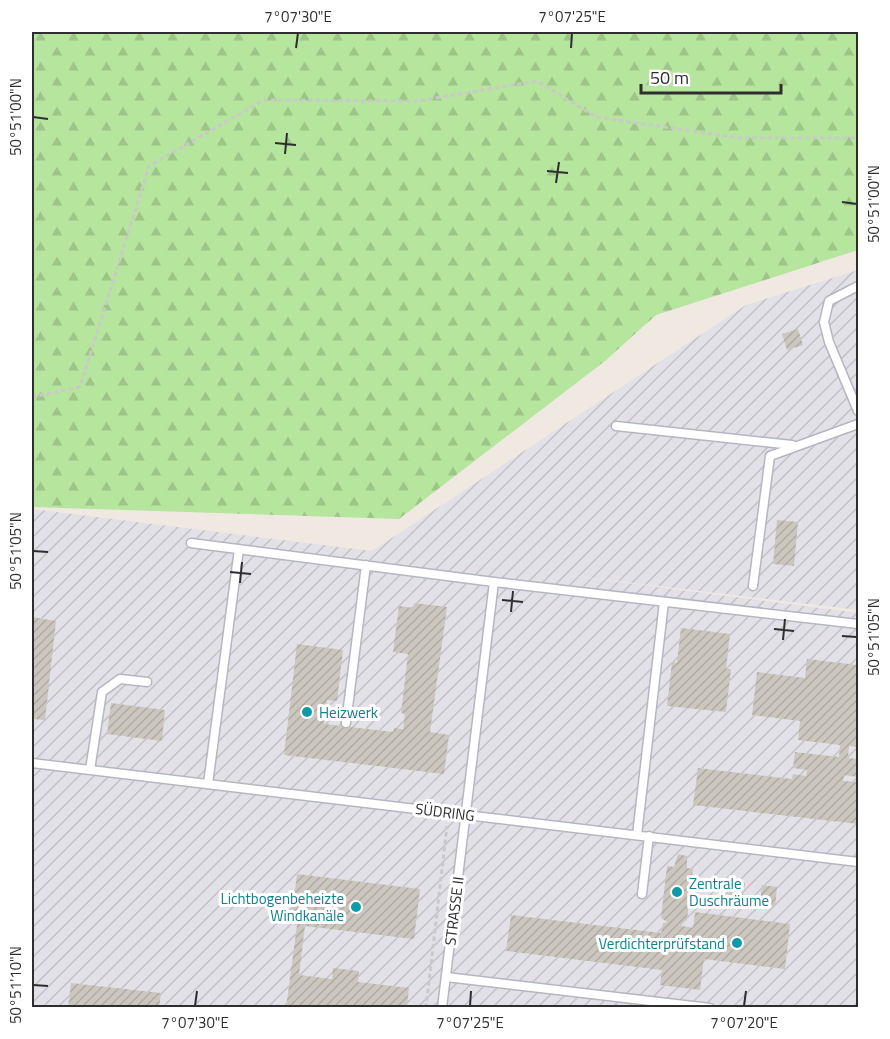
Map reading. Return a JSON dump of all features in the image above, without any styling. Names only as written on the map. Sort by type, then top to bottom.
[{"type":"lane","points":[[858,286],[830,301],[824,322],[829,342],[858,411]]},
{"type":"lane","points":[[753,586],[770,456],[858,424]]},
{"type":"lane","points":[[616,426],[795,446]]},
{"type":"lane","points":[[191,543],[494,582],[858,624]]},
{"type":"lane","points":[[208,784],[239,549]]},
{"type":"lane","points":[[346,723],[366,565]]},
{"type":"lane","name":"STRASSE II","points":[[442,1008],[494,582]]},
{"type":"lane","points":[[638,835],[664,602]]},
{"type":"lane","points":[[90,770],[102,692],[120,679],[147,682]]},
{"type":"lane","name":"SÜDRING","points":[[32,763],[858,862]]},
{"type":"lane","points":[[642,894],[649,837]]},
{"type":"lane","points":[[446,977],[710,1008]]},
{"type":"path","points":[[32,397],[80,387],[149,166],[264,100],[418,101],[537,81],[596,117],[740,138],[858,138]]},
{"type":"path","points":[[426,1008],[447,826]]},
{"type":"shaded area","points":[[858,270],[858,610],[549,573],[858,613],[858,1007],[32,1008],[32,509],[372,551],[746,305]]},
{"type":"green space","points":[[32,32],[858,32],[858,250],[656,315],[605,361],[399,519],[32,507]]},
{"type":"building","points":[[798,329],[803,345],[787,350],[782,334]]},
{"type":"building","points":[[777,520],[798,522],[794,566],[773,564]]},
{"type":"building","points":[[415,603],[447,607],[430,732],[449,735],[444,774],[284,755],[297,644],[343,650],[337,701],[327,700],[324,724],[393,732],[394,728],[403,729],[405,714],[401,713],[408,654],[393,652],[399,606],[414,608]]},
{"type":"building","points":[[32,617],[56,621],[45,720],[32,719]]},
{"type":"building","points":[[681,628],[730,634],[726,669],[731,669],[726,712],[667,706],[672,662],[677,663]]},
{"type":"building","points":[[807,659],[858,665],[858,747],[849,746],[848,758],[858,759],[858,777],[844,775],[843,781],[858,782],[858,824],[693,805],[698,768],[792,779],[793,774],[806,776],[807,770],[793,768],[795,752],[839,757],[840,745],[798,740],[800,721],[752,715],[757,672],[805,678]]},
{"type":"building","points":[[111,703],[165,710],[162,741],[107,734]]},
{"type":"building","points":[[678,854],[687,856],[687,868],[693,869],[687,920],[678,925],[693,928],[695,912],[790,924],[785,969],[704,959],[700,990],[660,985],[662,970],[506,951],[511,915],[661,933],[663,923],[669,923],[661,918],[667,866],[674,867]]},
{"type":"building","name":"Lichtbogenbeheizte Windkanäle","points":[[297,874],[420,889],[414,939],[305,926],[299,975],[332,979],[333,968],[359,971],[358,982],[409,988],[407,1008],[286,1008],[297,925],[291,924]]},
{"type":"building","points":[[730,881],[745,883],[742,902],[728,900]]},
{"type":"building","points":[[762,885],[777,887],[775,906],[760,904]]},
{"type":"building","points":[[71,983],[161,993],[159,1008],[68,1008]]},
{"type":"place","name":"Heizwerk","points":[[307,712]]},
{"type":"place","name":"Zentrale Duschräume","points":[[677,892]]},
{"type":"place","name":"Lichtbogenbeheizte Windkanäle","points":[[356,907]]},
{"type":"place","name":"Verdichterprüfstand","points":[[737,943]]}]
